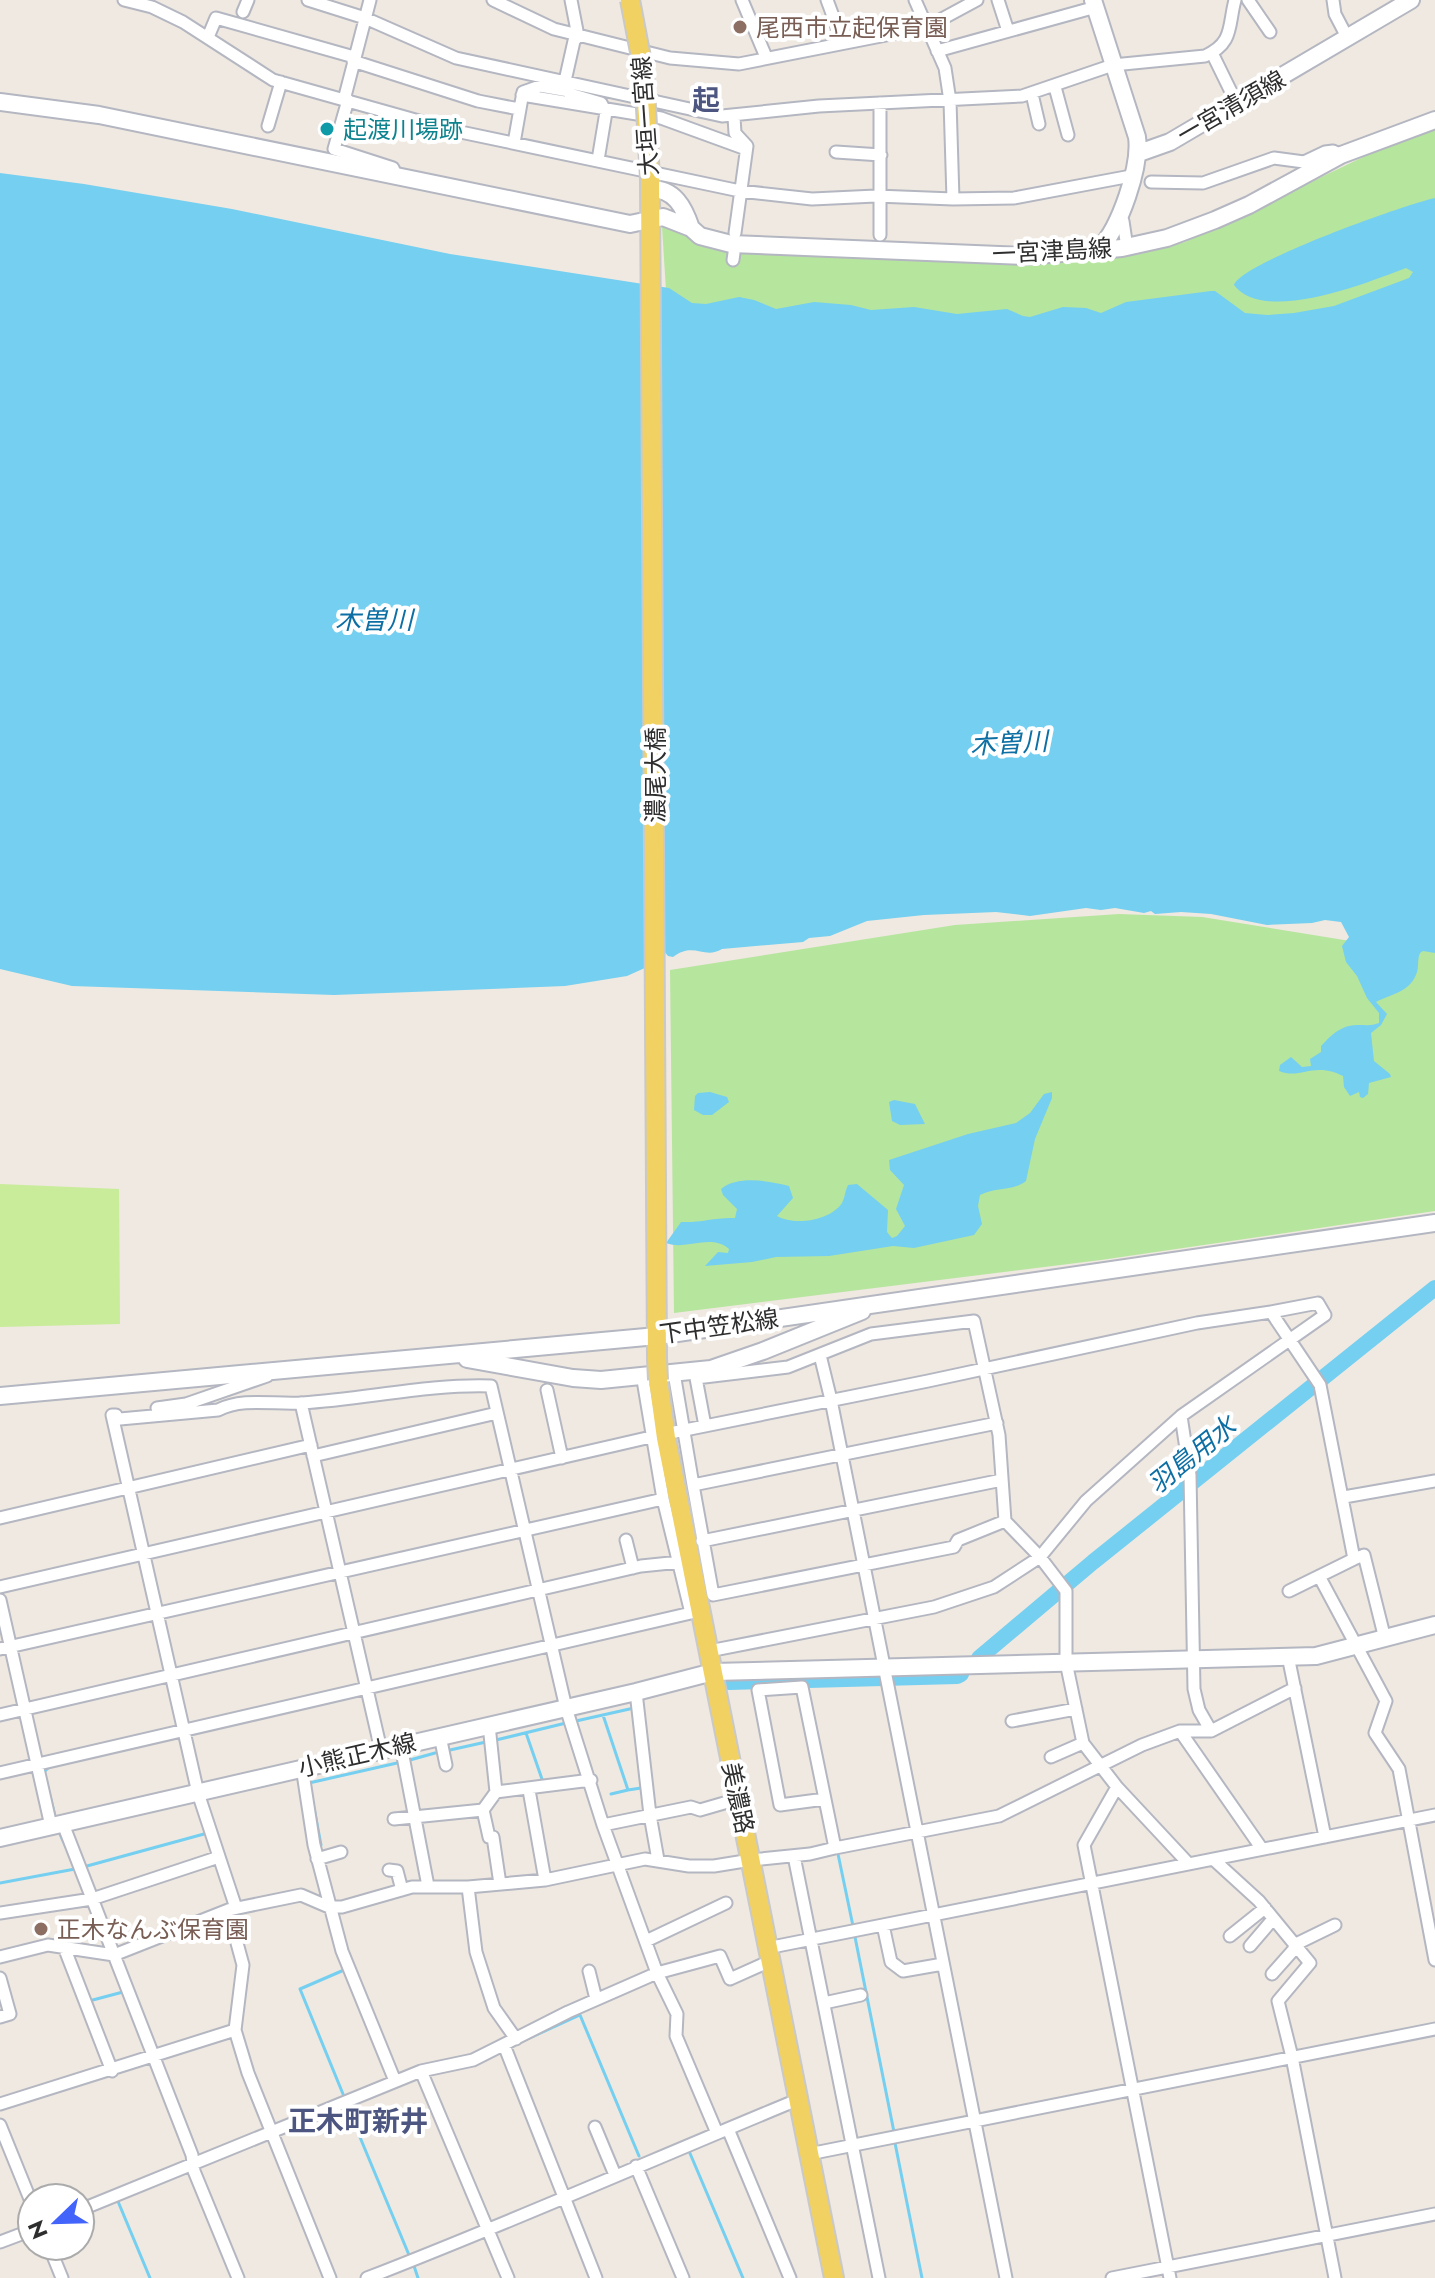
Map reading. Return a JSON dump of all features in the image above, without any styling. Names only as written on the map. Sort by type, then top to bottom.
[{"type":"main road","name":"大垣一宮線","points":[[630,0],[644,73],[650,226]]},
{"type":"main road","name":"一宮清須線","points":[[1139,153],[1170,142],[1411,0]]},
{"type":"main road","points":[[1094,4],[1137,137],[1139,153],[1111,237],[1099,249]]},
{"type":"main road","name":"一宮津島線","points":[[0,102],[99,115],[630,224],[650,226],[663,217],[691,228],[700,236],[722,243],[1025,256],[1155,241],[1249,205],[1341,155],[1435,120]]},
{"type":"main road","points":[[650,184],[679,201],[691,228]]},
{"type":"main road","name":"濃尾大橋","points":[[650,226],[657,1326]]},
{"type":"main road","name":"下中笠松線","points":[[2,1396],[427,1357],[1120,1270],[1435,1223]]},
{"type":"main road","points":[[427,1357],[473,1359],[573,1378],[601,1380],[658,1376],[711,1369],[890,1300]]},
{"type":"main road","name":"美濃路","points":[[657,1326],[658,1376],[666,1438],[696,1613],[709,1651],[834,2278]]},
{"type":"main road","name":"小熊正木線","points":[[0,1838],[713,1672],[757,1682],[1066,1662],[1316,1656],[1435,1625]]},
{"type":"street","points":[[124,0],[152,7],[281,82],[451,130],[740,191],[812,199],[880,196],[1014,198],[1131,176]]},
{"type":"street","points":[[308,0],[365,18],[456,58],[567,86],[734,117],[819,106],[1032,94],[1113,65],[1212,53],[1230,32],[1235,0]]},
{"type":"street","points":[[370,0],[334,149],[393,168],[398,177]]},
{"type":"street","points":[[493,0],[554,29],[578,36],[670,58],[739,64],[927,27],[977,0]]},
{"type":"street","points":[[571,0],[578,36],[574,41],[567,86],[570,94],[601,103],[606,112],[598,160]]},
{"type":"street","points":[[742,0],[766,57]]},
{"type":"street","points":[[827,0],[843,43]]},
{"type":"street","points":[[915,0],[945,68],[950,101],[953,199]]},
{"type":"street","points":[[998,0],[1008,31]]},
{"type":"street","points":[[1248,0],[1270,32]]},
{"type":"street","points":[[1333,0],[1335,14],[1347,37]]},
{"type":"street","points":[[937,51],[1094,4]]},
{"type":"street","points":[[208,37],[216,18],[354,59],[478,101],[519,109]]},
{"type":"street","points":[[1212,53],[1237,104]]},
{"type":"street","points":[[268,126],[281,82]]},
{"type":"street","points":[[514,143],[523,92],[540,86],[567,86]]},
{"type":"street","points":[[1055,87],[1068,135]]},
{"type":"street","points":[[1032,94],[1039,124]]},
{"type":"street","points":[[522,95],[661,118],[746,149]]},
{"type":"street","points":[[880,103],[880,235]]},
{"type":"street","points":[[687,127],[704,112]]},
{"type":"street","points":[[734,117],[735,133],[747,146],[735,233]]},
{"type":"street","points":[[1151,182],[1203,183],[1274,158],[1304,162],[1325,152],[1333,151],[1341,155]]},
{"type":"street","points":[[836,152],[881,155]]},
{"type":"street","points":[[1118,217],[1123,221],[1126,241]]},
{"type":"street","points":[[679,1431],[1197,1323],[1318,1303],[1325,1315],[1181,1416],[1086,1501],[1040,1557],[994,1587],[970,1597],[874,1619],[709,1651]]},
{"type":"street","points":[[1271,1312],[1317,1381],[1344,1497],[1354,1559]]},
{"type":"street","points":[[705,1426],[696,1378],[788,1367],[871,1334],[974,1321],[997,1423],[1005,1521],[1040,1557],[1062,1586],[1066,1662],[1083,1743],[1117,1787],[1187,1862]]},
{"type":"street","points":[[820,1355],[1006,2278]]},
{"type":"street","points":[[112,1415],[186,1404],[286,1368]]},
{"type":"street","points":[[0,1773],[696,1613],[712,1606],[713,1595],[693,1485],[679,1431],[658,1376]]},
{"type":"street","points":[[658,1376],[651,1437],[663,1499],[696,1613]]},
{"type":"street","points":[[112,1415],[120,1419],[218,1410],[229,1404],[301,1403],[457,1385],[491,1386],[566,1708],[603,1825],[657,1973],[677,2014],[676,2036],[790,2278]]},
{"type":"street","points":[[547,1390],[562,1458]]},
{"type":"street","points":[[301,1403],[381,1750]]},
{"type":"street","points":[[0,1518],[128,1488],[497,1413]]},
{"type":"street","points":[[112,1415],[198,1793],[232,1909],[243,1965],[235,2030],[248,2073],[330,2278]]},
{"type":"street","points":[[1181,1416],[1190,1475],[1194,1689],[1199,1710],[1211,1731]]},
{"type":"street","points":[[693,1485],[997,1423]]},
{"type":"street","points":[[0,1587],[651,1437]]},
{"type":"street","points":[[702,1541],[1002,1480]]},
{"type":"street","points":[[1344,1497],[1435,1481]]},
{"type":"street","points":[[5,1648],[663,1499]]},
{"type":"street","points":[[713,1595],[954,1547],[958,1540],[1005,1521]]},
{"type":"street","points":[[626,1540],[633,1568]]},
{"type":"street","points":[[1289,1591],[1364,1555],[1385,1639]]},
{"type":"street","points":[[0,1715],[633,1568],[680,1562]]},
{"type":"street","points":[[1319,1576],[1386,1701],[1375,1733],[1399,1769],[1435,1960]]},
{"type":"street","points":[[0,1600],[5,1648],[57,1825],[92,1899],[238,2278]]},
{"type":"street","points":[[1288,1656],[1325,1837]]},
{"type":"street","points":[[825,1799],[780,1805],[757,1682],[802,1687],[825,1799],[835,1848]]},
{"type":"street","points":[[0,1957],[48,1945],[114,1955],[232,1909],[301,1895],[329,1907],[342,1907],[428,1886],[468,1887],[545,1880],[645,1859],[689,1866],[714,1866],[794,1856],[918,1833],[999,1816],[1180,1731],[1211,1731],[1295,1688]]},
{"type":"street","points":[[636,1692],[658,1860]]},
{"type":"street","points":[[1012,1721],[1076,1709]]},
{"type":"street","points":[[489,1725],[496,1792],[483,1810],[489,1837],[493,1837],[500,1884]]},
{"type":"street","points":[[1180,1731],[1262,1849]]},
{"type":"street","points":[[440,1736],[446,1765]]},
{"type":"street","points":[[1051,1757],[1083,1743]]},
{"type":"street","points":[[401,1746],[428,1886]]},
{"type":"street","points":[[302,1767],[317,1859],[342,1951],[395,2081]]},
{"type":"street","points":[[496,1792],[591,1780]]},
{"type":"street","points":[[1117,1787],[1084,1845],[1169,2272]]},
{"type":"street","points":[[529,1790],[545,1880]]},
{"type":"street","points":[[603,1825],[691,1807],[700,1810],[738,1799]]},
{"type":"street","points":[[394,1819],[448,1808],[483,1810]]},
{"type":"street","points":[[96,2203],[421,2071],[473,2060],[596,1999],[657,1973],[720,1956],[730,1979],[769,1955],[811,1939],[1435,1815]]},
{"type":"street","points":[[317,1859],[341,1852]]},
{"type":"street","points":[[794,1856],[879,2278]]},
{"type":"street","points":[[0,1913],[92,1899],[219,1857]]},
{"type":"street","points":[[1213,1859],[1265,1908],[1310,1963],[1278,2001],[1292,2057],[1335,2278]]},
{"type":"street","points":[[389,1870],[397,1871],[402,1890]]},
{"type":"street","points":[[468,1887],[480,1966],[494,2008],[516,2039]]},
{"type":"street","points":[[646,1941],[726,1903]]},
{"type":"street","points":[[1230,1936],[1265,1908]]},
{"type":"street","points":[[1250,1946],[1273,1919]]},
{"type":"street","points":[[883,1925],[891,1962],[903,1971],[943,1964]]},
{"type":"street","points":[[1272,1974],[1295,1946],[1335,1925]]},
{"type":"street","points":[[64,1947],[112,2071]]},
{"type":"street","points":[[589,1971],[596,1999]]},
{"type":"street","points":[[0,1978],[10,2014],[0,2017]]},
{"type":"street","points":[[824,2003],[861,1995]]},
{"type":"street","points":[[809,2154],[1435,2029]]},
{"type":"street","points":[[0,2104],[235,2030]]},
{"type":"street","points":[[504,2045],[596,2278]]},
{"type":"street","points":[[421,2071],[508,2278]]},
{"type":"street","points":[[367,2278],[797,2100]]},
{"type":"street","points":[[0,2125],[23,2182]]},
{"type":"street","points":[[595,2127],[615,2175]]},
{"type":"street","points":[[636,2166],[683,2278]]},
{"type":"street","points":[[1112,2278],[1169,2272],[1435,2214]]},
{"type":"green space","points":[[1435,130],[1435,213],[1412,266],[1415,272],[1413,280],[1328,318],[1067,319],[795,315],[693,304],[666,290],[662,227],[685,232],[726,249],[986,264],[1097,260],[1140,254],[1185,242],[1380,149]]},
{"type":"green space","points":[[1119,914],[1202,917],[1344,940],[1435,948],[1435,1211],[1101,1260],[674,1313],[670,970],[955,925]]},
{"type":"green space","points":[[0,1184],[119,1189],[120,1324],[0,1327]]},
{"type":"water","name":"木曽川","points":[[0,173],[232,209],[450,254],[669,288],[692,303],[706,304],[739,297],[776,309],[814,302],[871,310],[914,307],[957,314],[1007,309],[1030,317],[1063,307],[1086,308],[1101,313],[1126,302],[1211,291],[1245,313],[1294,313],[1334,306],[1409,278],[1413,272],[1406,268],[1343,290],[1292,301],[1268,301],[1248,296],[1234,285],[1243,275],[1293,249],[1361,222],[1435,198],[1435,953],[1420,953],[1417,972],[1410,984],[1376,1002],[1387,1014],[1381,1025],[1371,1033],[1374,1061],[1391,1077],[1369,1083],[1368,1094],[1363,1098],[1359,1092],[1350,1096],[1344,1087],[1343,1076],[1333,1072],[1279,1071],[1280,1065],[1291,1057],[1302,1067],[1311,1066],[1310,1059],[1321,1052],[1321,1046],[1342,1028],[1379,1023],[1379,1013],[1346,962],[1342,946],[1349,937],[1341,922],[1325,920],[1267,925],[1211,914],[1155,914],[1115,908],[1086,908],[1030,916],[996,912],[924,915],[867,921],[830,936],[809,938],[803,942],[722,949],[710,953],[693,950],[673,957],[662,949],[648,949],[645,953],[647,967],[627,976],[565,986],[334,995],[72,986],[0,969]]},
{"type":"water","points":[[710,1092],[727,1097],[729,1102],[712,1115],[703,1115],[694,1110],[695,1096]]},
{"type":"water","points":[[1052,1092],[1035,1139],[1026,1181],[980,1195],[978,1206],[982,1224],[974,1235],[914,1248],[893,1246],[829,1256],[776,1257],[705,1266],[718,1252],[728,1253],[729,1249],[714,1242],[666,1243],[681,1222],[735,1218],[737,1209],[721,1189],[745,1181],[789,1186],[793,1198],[777,1216],[793,1221],[811,1220],[829,1214],[842,1203],[848,1185],[857,1184],[888,1210],[887,1232],[892,1238],[905,1226],[896,1209],[904,1185],[890,1170],[889,1160],[968,1134],[1016,1123],[1030,1113],[1044,1094]]},
{"type":"water","points":[[889,1102],[915,1104],[925,1124],[900,1125],[892,1121]]},
{"type":"waterway","name":"羽島用水","points":[[979,1658],[1093,1562],[1435,1288]]},
{"type":"waterway","points":[[990,1658],[1022,1656]]},
{"type":"waterway","name":"羽島用水","points":[[892,1681],[956,1680],[970,1673]]},
{"type":"waterway","name":"羽島用水","points":[[729,1682],[961,1674]]},
{"type":"waterway","name":"羽島用水","points":[[804,1684],[885,1681]]},
{"type":"waterway","points":[[576,1721],[634,1708]]},
{"type":"waterway","points":[[603,1715],[628,1790],[611,1794]]},
{"type":"waterway","points":[[496,1740],[566,1723]]},
{"type":"waterway","points":[[526,1733],[543,1782]]},
{"type":"waterway","points":[[450,1750],[486,1742]]},
{"type":"waterway","points":[[410,1760],[435,1753]]},
{"type":"waterway","points":[[309,1783],[397,1763]]},
{"type":"waterway","points":[[49,1767],[44,1772],[55,1816]]},
{"type":"waterway","points":[[628,1790],[641,1788]]},
{"type":"waterway","points":[[314,1808],[321,1845]]},
{"type":"waterway","points":[[60,1834],[67,1849]]},
{"type":"waterway","points":[[87,1866],[204,1834]]},
{"type":"waterway","points":[[838,1854],[853,1926]]},
{"type":"waterway","points":[[0,1883],[75,1869]]},
{"type":"waterway","points":[[855,1937],[894,2132]]},
{"type":"waterway","points":[[343,2094],[300,1989],[344,1968]]},
{"type":"waterway","points":[[89,2001],[123,1992]]},
{"type":"waterway","points":[[525,2040],[580,2015],[639,2156]]},
{"type":"waterway","points":[[158,2082],[188,2157]]},
{"type":"waterway","points":[[347,2106],[409,2255]]},
{"type":"waterway","points":[[895,2143],[922,2278]]},
{"type":"waterway","points":[[689,2151],[743,2278]]},
{"type":"waterway","points":[[117,2199],[150,2278]]},
{"type":"waterway","points":[[414,2266],[418,2278]]},
{"type":"place","name":"尾西市立起保育園","points":[[740,27]]},
{"type":"place","name":"起渡川場跡","points":[[327,129]]},
{"type":"place","name":"正木なんぶ保育園","points":[[41,1929]]},
{"type":"district","name":"起","points":[[706,100]]},
{"type":"district","name":"正木町新井","points":[[358,2121]]}]
